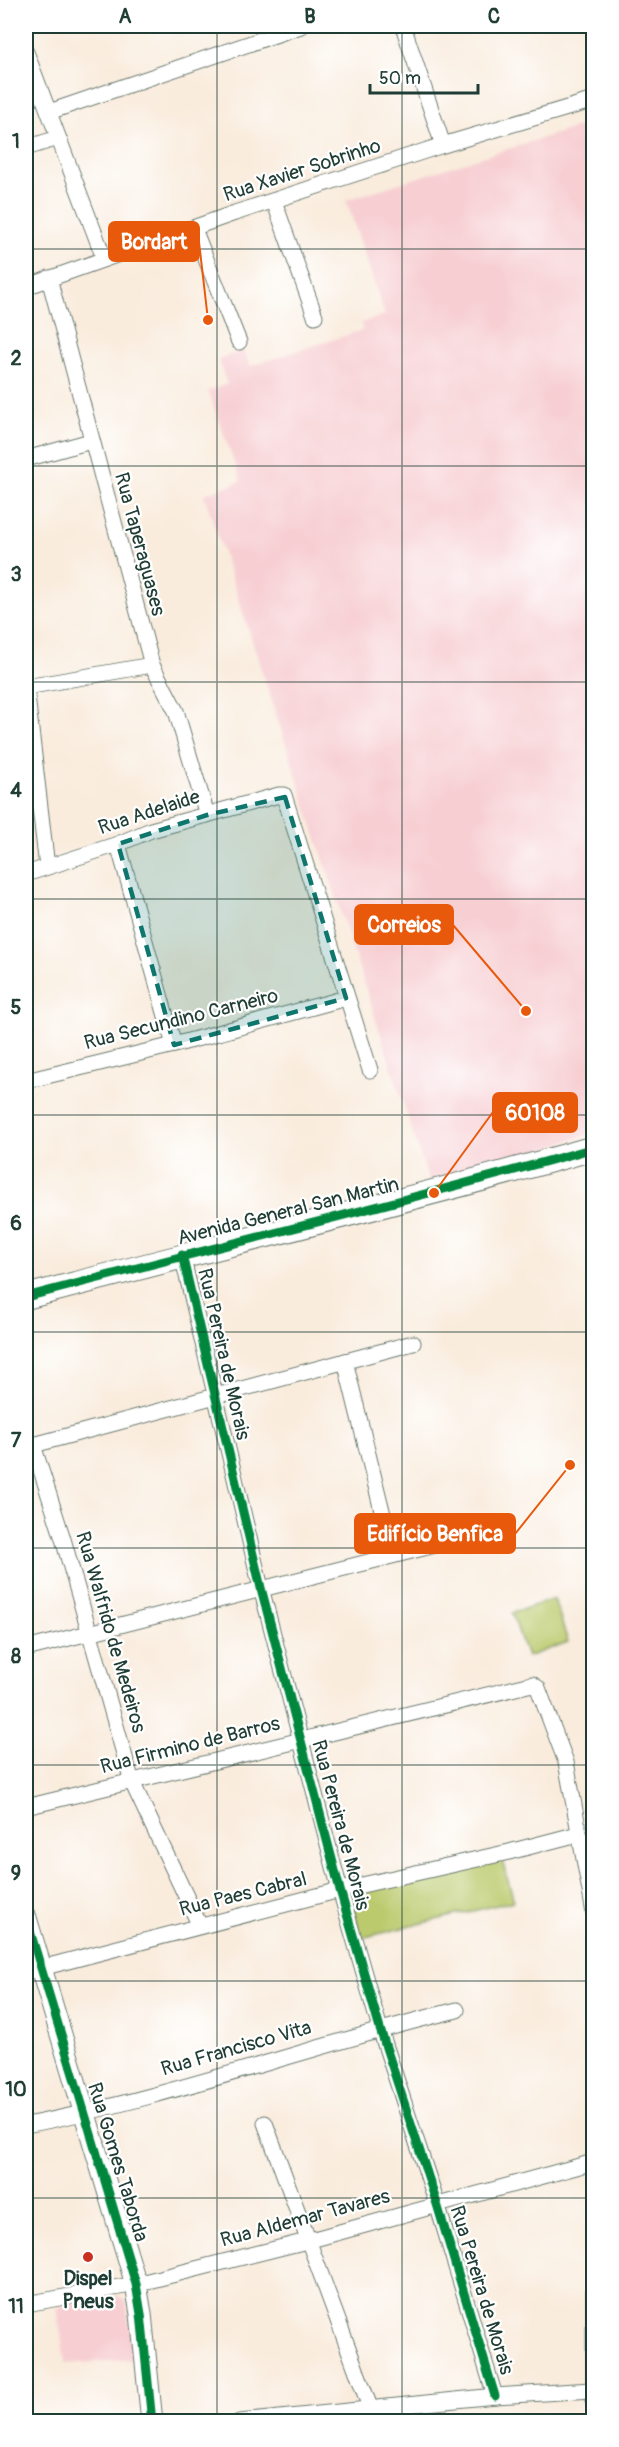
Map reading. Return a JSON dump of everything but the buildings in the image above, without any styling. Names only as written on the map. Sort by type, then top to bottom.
[{"type":"main road","name":"Avenida General San Martin","points":[[26,1298],[432,1193],[594,1148]]},
{"type":"main road","name":"Rua Gomes Taborda","points":[[26,1918],[33,1971],[84,2114],[136,2283],[152,2421]]},
{"type":"street","points":[[49,112],[301,26]]},
{"type":"street","points":[[404,26],[443,145]]},
{"type":"street","points":[[26,52],[104,258]]},
{"type":"street","name":"Rua Xavier Sobrinho","points":[[26,287],[104,258],[443,145],[594,100]]},
{"type":"street","points":[[26,148],[58,138]]},
{"type":"street","points":[[274,201],[315,316]]},
{"type":"street","points":[[195,229],[239,342]]},
{"type":"street","name":"Rua Taperaguases","points":[[49,278],[152,665],[176,711],[207,815]]},
{"type":"street","points":[[26,459],[91,441]]},
{"type":"street","points":[[47,867],[26,687],[152,665]]},
{"type":"street","name":"Rua Adelaide","points":[[26,874],[118,844],[152,830],[279,795],[285,797],[346,998]]},
{"type":"street","points":[[118,844],[174,1045]]},
{"type":"street","points":[[346,998],[370,1070]]},
{"type":"street","name":"Rua Secundino Carneiro","points":[[26,1081],[174,1045],[346,998]]},
{"type":"street","name":"Rua Pereira de Morais","points":[[182,1256],[261,1588],[340,1890],[380,2029],[437,2204],[495,2396]]},
{"type":"street","points":[[29,1446],[413,1343]]},
{"type":"street","points":[[345,1361],[393,1555]]},
{"type":"street","name":"Rua Walfrido de Medeiros","points":[[29,1446],[90,1634],[132,1782],[200,1926]]},
{"type":"street","points":[[26,1649],[447,1542]]},
{"type":"street","name":"Rua Firmino de Barros","points":[[26,1806],[532,1684],[538,1688],[566,1762],[578,1834]]},
{"type":"street","points":[[578,1834],[594,1912]]},
{"type":"street","name":"Rua Paes Cabral","points":[[33,1971],[340,1890],[578,1834]]},
{"type":"street","name":"Rua Francisco Vita","points":[[26,2126],[84,2114],[380,2029],[457,2010]]},
{"type":"street","points":[[266,2123],[372,2416]]},
{"type":"street","name":"Rua Aldemar Tavares","points":[[26,2304],[136,2283],[308,2241],[594,2162]]},
{"type":"street","points":[[239,2421],[372,2416],[495,2396],[593,2398],[594,2281]]},
{"type":"highlighted area","points":[[285,797],[346,998],[174,1045],[118,844],[207,815]]},
{"type":"shaded area","points":[[593,122],[593,1133],[430,1185],[204,494],[241,481],[208,391],[227,384],[218,359],[243,350],[250,366],[363,330],[361,323],[385,315],[346,200]]},
{"type":"shaded area","points":[[119,2296],[126,2301],[135,2359],[65,2364],[57,2307]]},
{"type":"green space","points":[[554,1599],[568,1642],[527,1657],[512,1613]]},
{"type":"green space","points":[[501,1857],[514,1901],[361,1938],[349,1894]]},
{"type":"cycle path","points":[[26,1297],[381,1206],[594,1148]]},
{"type":"cycle path","points":[[182,1255],[261,1588],[340,1890],[380,2029],[437,2204],[495,2396]]},
{"type":"cycle path","points":[[26,1918],[136,2284],[152,2422]]},
{"type":"place","name":"Bordart","points":[[208,320]]},
{"type":"place","name":"Correios","points":[[526,1011]]},
{"type":"place","name":"60108","points":[[434,1193]]},
{"type":"place","name":"Edifício Benfica","points":[[570,1465]]},
{"type":"place","name":"Dispel Pneus","points":[[88,2257]]}]
